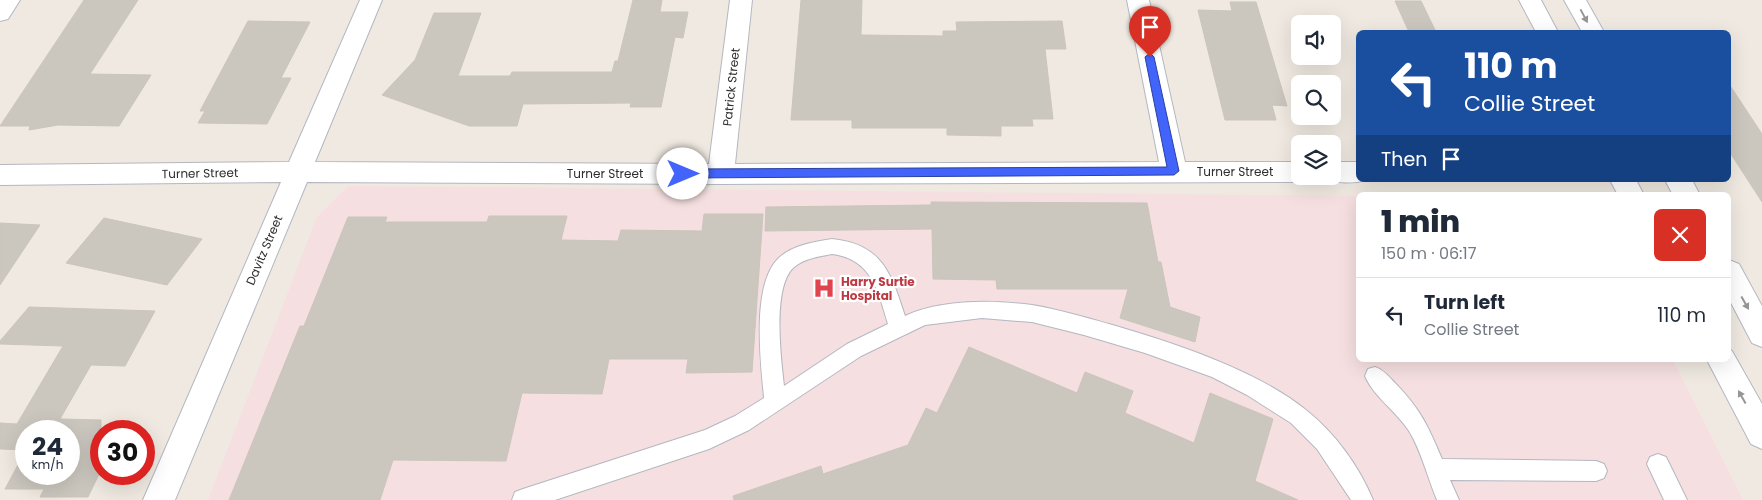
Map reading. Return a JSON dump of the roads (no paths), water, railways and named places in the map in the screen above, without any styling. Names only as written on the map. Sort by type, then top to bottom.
[{"type":"street","points":[[0,13],[10,0]]},
{"type":"street","name":"Davitz Street","points":[[160,500],[371,0]]},
{"type":"street","name":"Patrick Street","points":[[721,174],[741,0]]},
{"type":"street","points":[[1138,0],[1174,171]]},
{"type":"street","points":[[1530,0],[1546,30]]},
{"type":"street","points":[[1575,0],[1592,30]]},
{"type":"street","name":"Turner Street","points":[[0,176],[297,172],[721,174],[1291,172]]},
{"type":"street","points":[[1341,172],[1356,172]]},
{"type":"street","points":[[1731,276],[1762,334]]},
{"type":"street","points":[[1723,362],[1762,434]]},
{"type":"lane","points":[[775,403],[768,338],[770,298],[781,268],[799,254],[818,248],[844,246],[861,253],[877,268],[888,292],[899,329]]},
{"type":"lane","points":[[523,500],[709,439],[742,424],[854,350],[923,318],[982,310],[1032,314],[1146,344],[1210,367],[1254,388],[1298,416],[1324,442],[1357,488],[1362,500]]},
{"type":"lane","points":[[1375,376],[1413,419],[1437,469],[1448,500]]},
{"type":"lane","points":[[1658,464],[1676,500]]},
{"type":"lane","points":[[1437,469],[1596,471]]},
{"type":"place","name":"Harry Surtie Hospital","points":[[824,288]]}]
